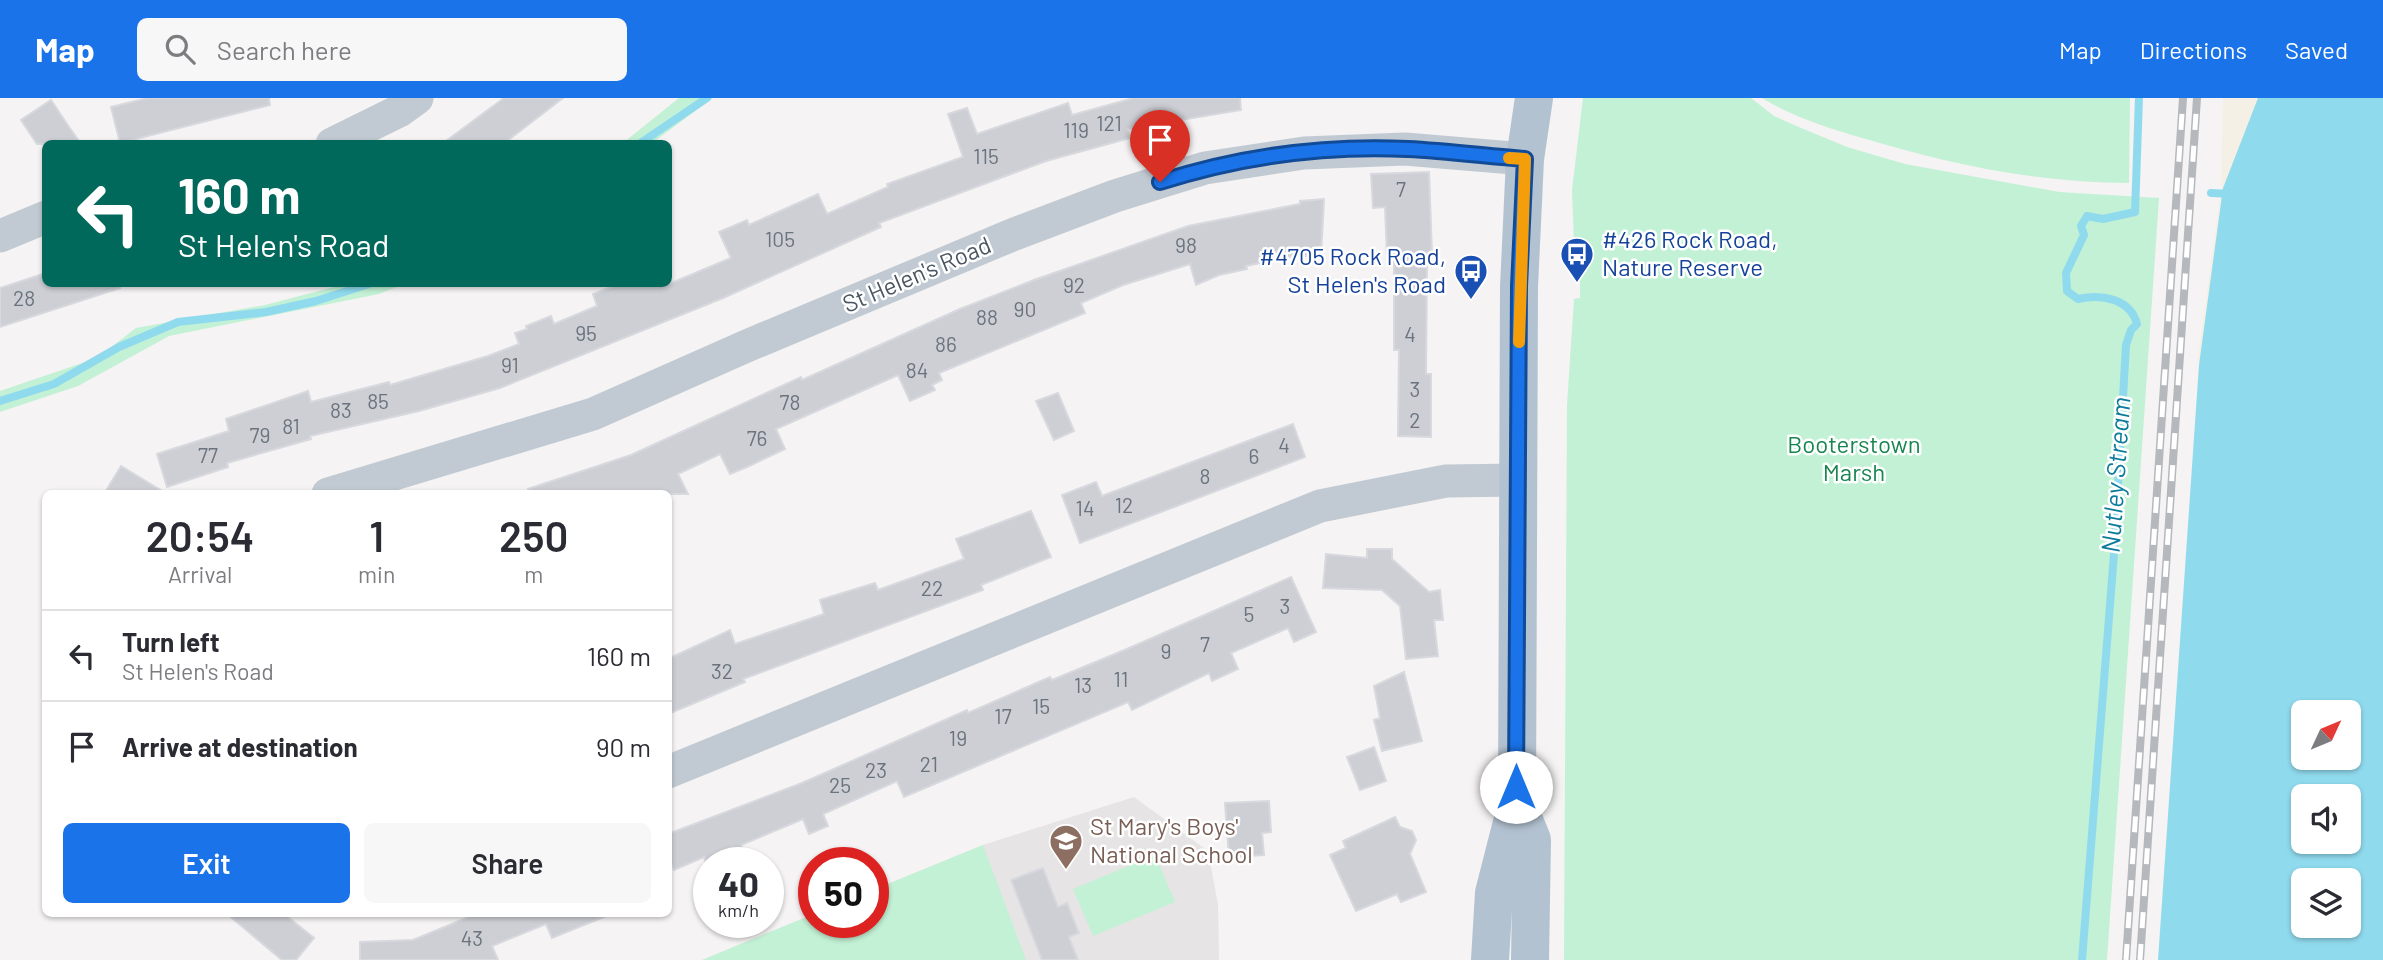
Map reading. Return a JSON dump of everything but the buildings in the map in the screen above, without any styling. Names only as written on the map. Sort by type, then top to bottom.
[{"type":"main road","points":[[1490,960],[1494,893],[1517,803],[1519,286],[1525,159],[1534,98]]},
{"type":"main road","points":[[1517,803],[1532,840],[1531,960]]},
{"type":"street","points":[[340,140],[399,111],[417,98]]},
{"type":"street","name":"St Helen's Road","points":[[341,490],[593,414],[749,345],[1012,235],[1115,196],[1205,168],[1304,153],[1405,149],[1525,159]]},
{"type":"street","points":[[0,236],[42,219]]},
{"type":"street","points":[[672,770],[1320,506],[1446,481],[1520,480]]},
{"type":"shaded area","name":"St Mary's Boys' National School","points":[[1134,797],[1208,851],[1218,904],[1219,960],[702,960],[756,938],[784,938],[784,926],[798,921],[798,938],[889,938],[889,883],[983,845]]},
{"type":"green space","points":[[679,98],[713,98],[656,140],[627,140]]},
{"type":"green space","name":"Booterstown Marsh","points":[[1583,98],[1751,98],[1774,116],[1794,125],[1847,147],[1905,164],[2059,192],[2159,198],[2107,960],[1564,960],[1567,405],[1574,299],[1580,298],[1580,271],[1575,271],[1572,190]]},
{"type":"green space","points":[[1762,98],[2130,98],[2129,183],[2029,176],[1931,157],[1800,117]]},
{"type":"green space","points":[[334,287],[396,287],[379,294],[169,336],[78,386],[0,412],[0,391],[97,358],[136,328],[265,305]]},
{"type":"green space","points":[[983,845],[1026,960],[702,960],[756,938],[784,938],[784,926],[798,921],[798,938],[889,938],[889,883]]},
{"type":"green space","points":[[1155,855],[1175,902],[1093,936],[1073,889]]},
{"type":"sand","points":[[2223,98],[2319,98],[2241,281],[2197,366],[2221,190]]},
{"type":"water","points":[[2258,98],[2383,98],[2383,960],[2158,960],[2199,365],[2223,188]]},
{"type":"waterway","points":[[645,140],[707,98]]},
{"type":"waterway","name":"Nutley Stream","points":[[2082,960],[2114,554],[2126,345],[2131,330],[2137,324],[2128,308],[2121,303],[2096,297],[2078,299],[2067,291],[2066,273],[2084,235],[2081,226],[2087,216],[2103,219],[2135,212],[2139,98]]},
{"type":"waterway","points":[[2211,193],[2232,194]]},
{"type":"waterway","points":[[0,401],[54,384],[119,347],[178,322],[266,312],[316,301],[360,287]]},
{"type":"railway","points":[[2126,960],[2183,98]]},
{"type":"railway","points":[[2140,960],[2197,98]]},
{"type":"slow traffic","points":[[1509,158],[1525,159],[1519,342]]},
{"type":"place","name":"#426 Rock Road, Nature Reserve","points":[[1577,284]]},
{"type":"place","name":"#4705 Rock Road, St Helen's Road","points":[[1471,301]]},
{"type":"place","name":"St Mary's Boys' National School","points":[[1066,871]]},
{"type":"route","points":[[1160,182],[1205,168],[1304,153],[1405,149],[1525,159],[1519,286],[1520,480],[1516,787]]}]
